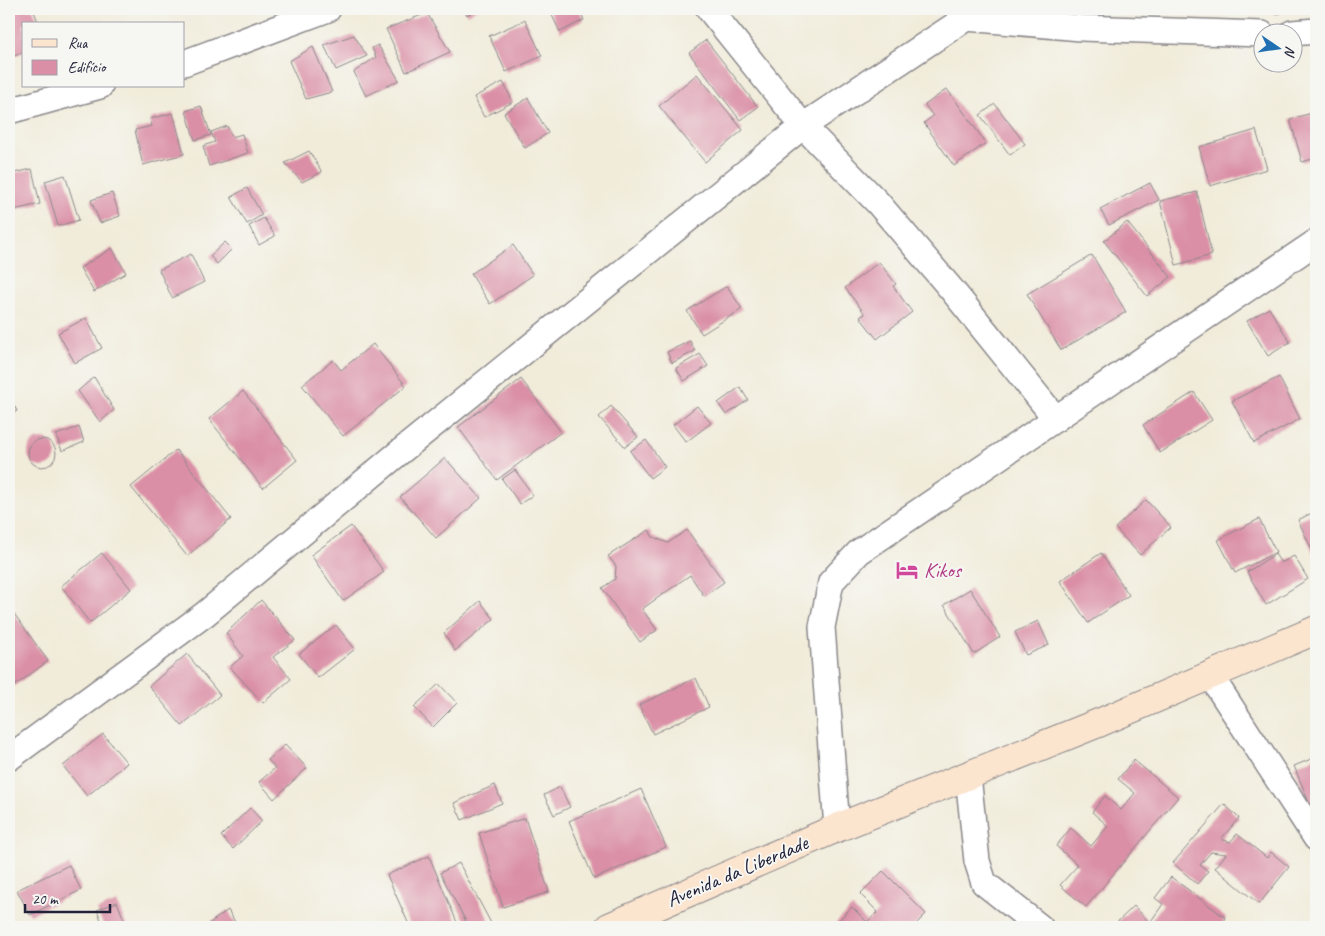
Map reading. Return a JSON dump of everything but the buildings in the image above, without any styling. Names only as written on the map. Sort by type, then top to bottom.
[{"type":"street","points":[[185,63],[328,9]]},
{"type":"street","points":[[708,9],[803,126],[878,204],[913,244],[1056,419]]},
{"type":"street","points":[[9,758],[205,614],[403,450],[803,126],[972,14],[1081,28],[1252,34]]},
{"type":"street","points":[[1302,32],[1316,31]]},
{"type":"street","points":[[9,111],[93,88]]},
{"type":"street","points":[[837,828],[822,627],[831,582],[859,552],[1316,242]]},
{"type":"street","name":"Avenida da Liberdade","points":[[609,927],[837,828],[1210,676],[1316,630]]},
{"type":"street","points":[[1210,676],[1316,838]]},
{"type":"street","points":[[968,776],[977,861],[984,883],[1040,927]]},
{"type":"place","name":"Kikos","points":[[907,570]]}]
